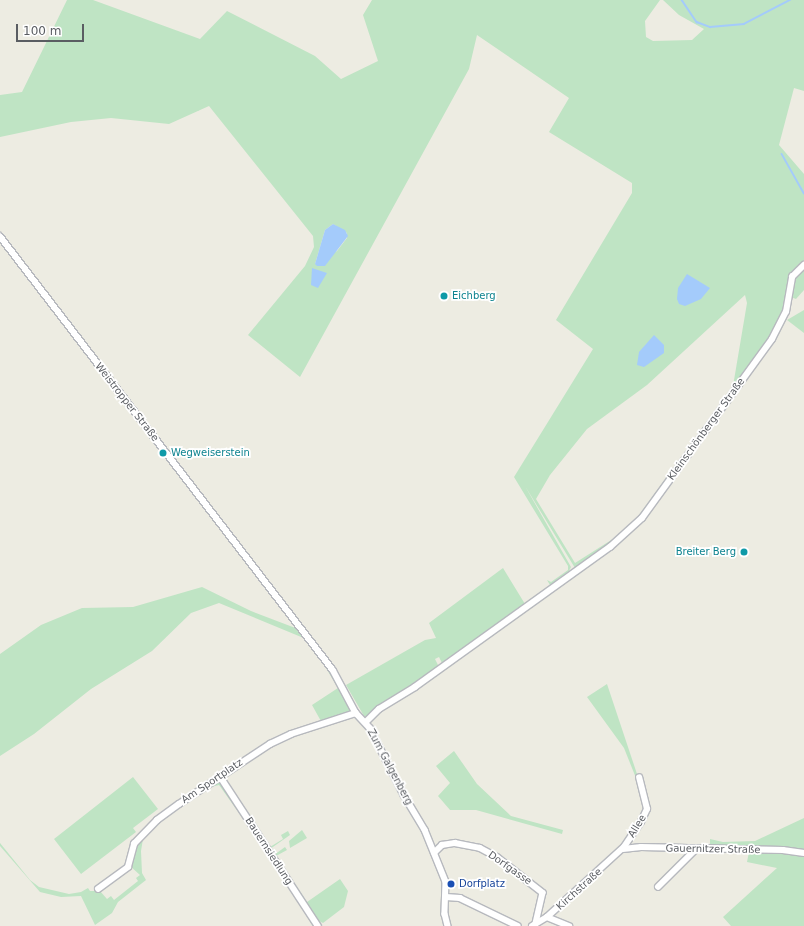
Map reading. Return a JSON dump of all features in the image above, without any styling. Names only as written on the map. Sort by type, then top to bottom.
[{"type":"street","name":"Weistropper Straße","points":[[0,236],[328,663]]},
{"type":"street","name":"Kleinschönberger Straße","points":[[366,722],[379,709],[415,687],[574,570],[610,547],[651,506],[772,339],[783,320],[792,277],[804,265]]},
{"type":"street","name":"Zum Galgenberg","points":[[328,663],[356,714],[366,722],[430,843],[445,877],[446,897]]},
{"type":"street","name":"Am Sportplatz","points":[[98,889],[128,867],[134,844],[149,827],[220,776],[254,754],[291,734],[356,714]]},
{"type":"street","name":"Bauernsiedlung","points":[[220,776],[318,926]]},
{"type":"street","name":"Allee","points":[[623,849],[641,822],[647,808],[639,778]]},
{"type":"street","name":"Dorfgasse","points":[[430,843],[442,845],[456,843],[488,852],[538,888],[544,897],[534,925]]},
{"type":"street","points":[[434,853],[442,845]]},
{"type":"street","name":"Gauernitzer Straße","points":[[623,849],[641,847],[695,850],[783,850],[804,853]]},
{"type":"street","name":"Kirchstraße","points":[[534,925],[547,918],[623,849]]},
{"type":"street","points":[[658,887],[695,850]]},
{"type":"street","points":[[448,926],[445,914],[446,897],[460,898],[518,926]]},
{"type":"street","points":[[547,918],[569,926]]},
{"type":"green space","points":[[67,0],[93,0],[200,39],[227,11],[315,56],[341,79],[378,61],[363,15],[372,0],[660,0],[645,21],[646,37],[653,41],[692,40],[704,29],[679,15],[663,0],[804,0],[804,91],[794,88],[779,145],[804,174],[804,260],[791,274],[784,310],[764,347],[648,507],[633,525],[601,551],[575,568],[525,486],[571,567],[569,571],[550,585],[547,580],[551,582],[568,570],[568,566],[514,477],[593,349],[556,320],[632,193],[632,183],[549,132],[569,98],[477,35],[469,69],[300,377],[248,335],[305,266],[314,247],[313,236],[209,106],[169,124],[111,118],[71,122],[0,137],[0,95],[22,92]],"holes":[[[333,224],[347,233],[347,238],[337,251],[315,264],[325,230]],[[745,295],[747,303],[733,386],[639,515],[616,537],[575,563],[536,499],[550,475],[587,429],[647,385]]]},
{"type":"green space","points":[[804,270],[804,290],[796,299],[791,297],[796,276]]},
{"type":"green space","points":[[804,310],[804,333],[787,320]]},
{"type":"green space","points":[[503,568],[525,604],[447,661],[442,663],[439,657],[435,659],[439,667],[367,716],[364,716],[346,685],[425,640],[436,638],[429,623]]},
{"type":"green space","points":[[202,587],[251,611],[298,629],[328,665],[352,711],[328,721],[324,719],[322,723],[312,705],[338,688],[315,650],[306,639],[219,603],[191,613],[152,651],[91,689],[34,734],[0,756],[0,654],[41,625],[82,608],[133,607]]},
{"type":"green space","points":[[607,684],[638,777],[636,778],[624,748],[587,697]]},
{"type":"green space","points":[[454,751],[477,784],[511,816],[563,830],[562,834],[476,810],[450,810],[438,796],[450,783],[436,766]]},
{"type":"green space","points":[[226,774],[227,781],[270,847],[283,839],[281,835],[288,831],[290,835],[270,849],[224,778]]},
{"type":"green space","points":[[133,777],[158,809],[133,828],[136,832],[81,874],[54,839]]},
{"type":"green space","points":[[215,781],[220,781],[226,788],[316,926],[313,926],[266,851],[219,785],[207,788],[151,829],[143,839],[141,851],[142,873],[146,880],[118,902],[112,913],[95,925],[81,896],[61,897],[40,892],[0,846],[0,843],[30,880],[39,887],[69,894],[81,892],[88,888],[90,891],[100,891],[107,899],[111,896],[114,900],[138,881],[136,878],[140,875],[130,866],[136,845],[141,837],[165,815]]},
{"type":"green space","points":[[804,818],[804,849],[710,848],[710,839],[723,842],[755,841]]},
{"type":"green space","points":[[302,830],[307,838],[290,848],[289,841]]},
{"type":"green space","points":[[285,847],[287,850],[276,856],[307,902],[340,879],[348,891],[344,907],[323,923],[319,921],[306,903],[274,855]]},
{"type":"green space","points":[[749,852],[804,855],[804,926],[731,926],[723,917],[777,868],[747,862]]},
{"type":"water","points":[[333,224],[345,230],[348,236],[325,266],[317,266],[315,264],[325,230]]},
{"type":"water","points":[[312,268],[327,273],[318,288],[311,285]]},
{"type":"water","points":[[687,274],[710,288],[701,299],[685,306],[679,304],[677,299],[678,288]]},
{"type":"water","points":[[654,335],[664,345],[664,353],[644,367],[637,365],[639,352]]},
{"type":"waterway","points":[[682,0],[697,22],[710,27],[744,24],[790,0]]},
{"type":"waterway","points":[[782,154],[804,193]]},
{"type":"place","name":"Eichberg","points":[[444,296]]},
{"type":"place","name":"Wegweiserstein","points":[[163,453]]},
{"type":"place","name":"Breiter Berg","points":[[744,552]]},
{"type":"place","name":"Dorfplatz","points":[[451,884]]}]
